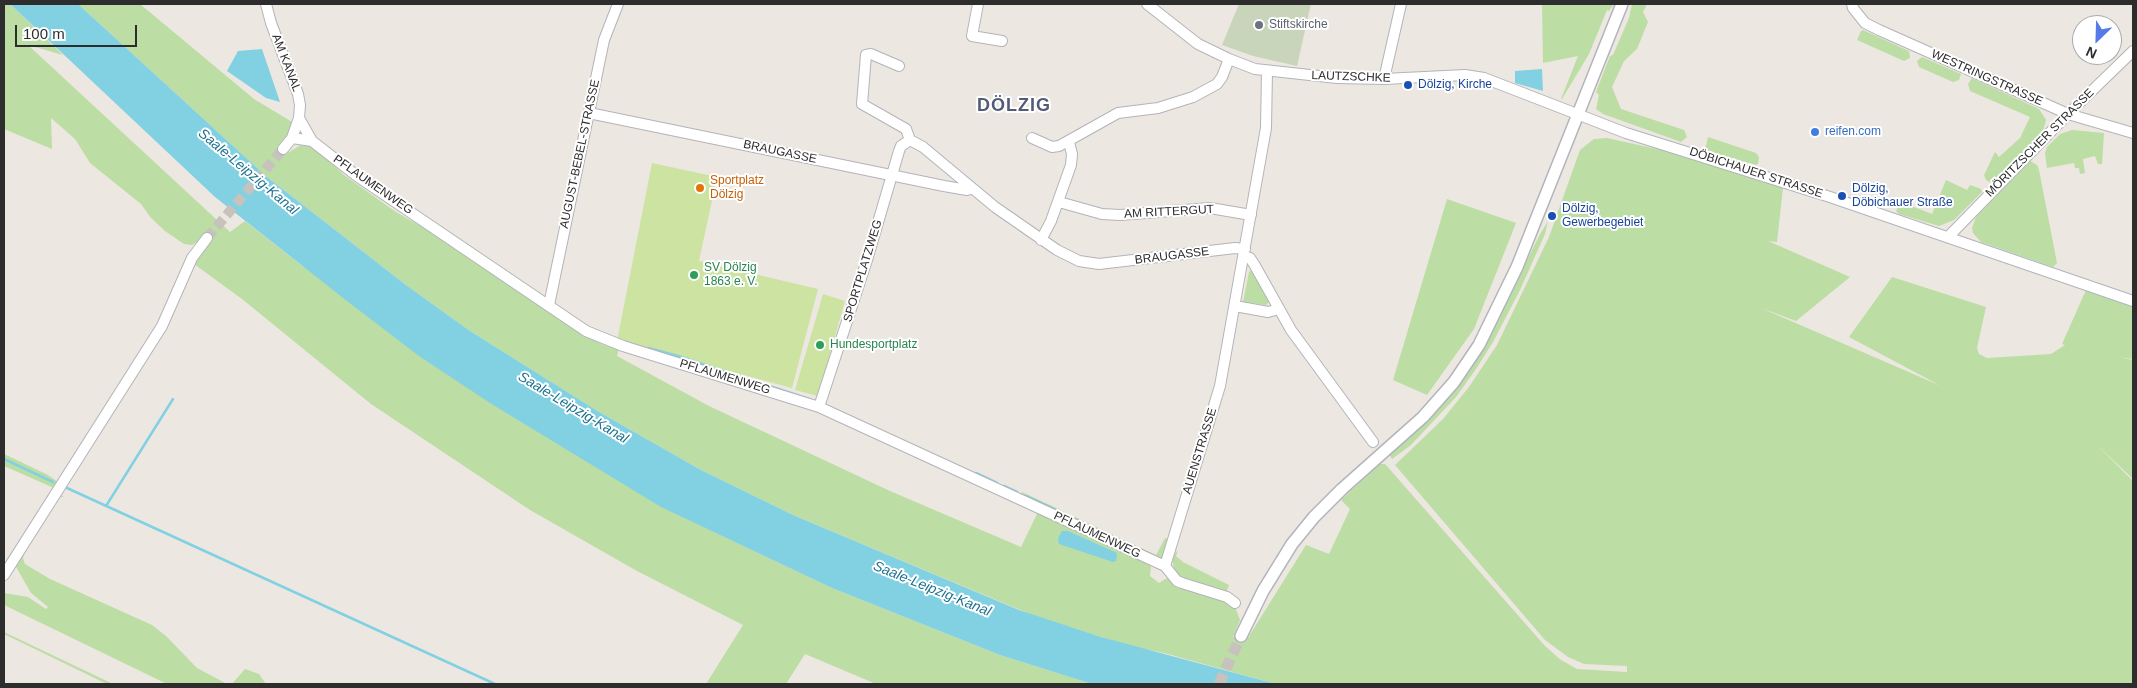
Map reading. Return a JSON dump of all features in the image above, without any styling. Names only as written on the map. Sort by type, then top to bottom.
[{"type":"street","name":"AM KANAL","points":[[266,4],[271,23],[298,94],[300,105],[299,118],[292,138],[283,149]]},
{"type":"street","name":"AUGUST-BEBEL-STRASSE","points":[[549,305],[604,40],[618,4]]},
{"type":"street","points":[[978,4],[972,36],[1002,41]]},
{"type":"street","name":"LAUTZSCHKE","points":[[1148,4],[1193,41],[1229,60],[1267,71],[1321,77],[1476,76],[1577,115]]},
{"type":"street","points":[[1384,78],[1401,4]]},
{"type":"street","points":[[1241,636],[1264,591],[1292,544],[1314,517],[1342,489],[1424,417],[1454,382],[1479,345],[1517,267],[1622,4]]},
{"type":"street","name":"WESTRINGSTRASSE","points":[[1852,4],[1865,23],[2068,114],[2133,133]]},
{"type":"street","name":"MÖRITZSCHER STRASSE","points":[[1949,236],[2068,114],[2133,52]]},
{"type":"street","points":[[899,66],[871,54],[866,55],[862,104],[906,129],[910,140]]},
{"type":"street","points":[[1032,138],[1052,147],[1069,142],[1118,114],[1172,104],[1211,89],[1222,78],[1229,60]]},
{"type":"street","name":"AUENSTRASSE","points":[[1165,566],[1220,386],[1266,128],[1267,71]]},
{"type":"street","name":"BRAUGASSE","points":[[589,113],[967,190],[972,189]]},
{"type":"street","name":"DÖBICHAUER STRASSE","points":[[1577,115],[1626,133],[1761,174],[1949,236],[2133,301]]},
{"type":"street","name":"PFLAUMENWEG","points":[[299,118],[312,140],[357,176],[586,331],[614,343],[819,407],[1165,566]]},
{"type":"street","points":[[292,138],[312,140]]},
{"type":"street","name":"BRAUGASSE","points":[[910,140],[923,147],[972,189],[1041,240],[1072,259],[1099,264],[1235,248],[1245,252]]},
{"type":"street","name":"SPORTPLATZWEG","points":[[819,407],[867,260],[901,146],[910,140]]},
{"type":"street","points":[[1041,240],[1059,202],[1071,165],[1072,154],[1069,142]]},
{"type":"street","name":"AM RITTERGUT","points":[[1059,202],[1102,214],[1120,215],[1210,208],[1251,214]]},
{"type":"street","points":[[4,575],[162,326],[192,258],[207,238]]},
{"type":"street","points":[[1245,252],[1254,264],[1279,309],[1373,442]]},
{"type":"street","points":[[1235,306],[1268,312],[1279,309]]},
{"type":"street","points":[[1165,566],[1177,581],[1227,598],[1235,603]]},
{"type":"green space","points":[[4,4],[10,4],[63,55],[28,45],[230,232],[245,221],[301,265],[662,507],[832,588],[1000,655],[1092,684],[876,684],[805,654],[786,684],[706,684],[743,625],[637,571],[530,510],[371,404],[242,299],[194,264],[213,238],[206,232],[199,241],[192,245],[184,244],[165,231],[151,218],[141,204],[90,163],[75,139],[51,118],[52,149],[4,129]]},
{"type":"green space","points":[[78,4],[140,4],[254,99],[292,122],[287,136],[277,147],[286,154],[304,143],[311,144],[344,175],[396,212],[424,228],[575,330],[606,346],[619,348],[617,356],[709,406],[890,491],[1021,547],[1038,512],[1148,563],[1151,567],[1150,576],[1159,583],[1167,578],[1174,583],[1228,601],[1235,607],[1240,620],[1233,637],[1246,641],[1306,545],[1329,554],[1350,509],[1341,500],[1380,464],[1385,464],[1545,646],[1561,660],[1577,669],[1627,672],[1627,666],[1584,664],[1568,657],[1545,640],[1395,465],[1443,419],[1469,387],[1497,345],[1549,237],[1580,150],[1594,139],[1607,138],[1666,151],[1783,188],[1777,242],[1768,241],[1850,277],[1796,321],[1761,308],[1941,386],[1849,337],[1892,277],[1986,307],[1977,348],[1979,354],[1987,358],[2051,354],[2065,345],[2062,344],[2086,290],[2133,307],[2133,359],[2120,357],[2133,360],[2133,479],[2095,443],[2133,481],[2133,684],[1276,684],[1164,653],[1130,646],[1037,617],[793,515],[701,470],[599,412],[470,331],[406,285],[267,177]]},
{"type":"green space","points":[[1239,4],[1311,4],[1297,66],[1253,56],[1222,45]]},
{"type":"green space","points":[[1542,4],[1614,4],[1609,11],[1607,10],[1589,54],[1562,99],[1578,56],[1543,63]]},
{"type":"green space","points":[[1632,4],[1647,4],[1643,12],[1648,22],[1637,49],[1624,61],[1612,87],[1621,109],[1684,130],[1687,137],[1681,142],[1603,114],[1596,109],[1599,95],[1596,92],[1610,56],[1613,55],[1629,18]]},
{"type":"green space","points":[[1863,30],[1909,51],[1910,58],[1904,61],[1857,40]]},
{"type":"green space","points":[[1922,57],[1961,74],[1959,80],[1953,82],[1919,67],[1917,61]]},
{"type":"green space","points":[[1972,78],[2039,109],[2046,120],[2039,137],[1991,183],[1986,180],[1984,175],[1995,152],[1999,157],[2020,138],[2030,117],[1970,91],[1968,84]]},
{"type":"green space","points":[[2072,130],[2104,133],[2102,164],[2098,164],[2095,156],[2083,159],[2085,173],[2080,174],[2079,168],[2075,168],[2074,163],[2047,168],[2045,153],[2047,147],[2060,134]]},
{"type":"green space","points":[[1708,137],[1756,153],[1759,157],[1758,164],[1705,150]]},
{"type":"green space","points":[[2030,161],[2037,165],[2039,170],[2057,263],[2053,267],[1981,242],[1973,233],[1972,228],[1976,217]]},
{"type":"green space","name":"SV Dölzig 1863 e. V.","points":[[652,163],[717,177],[699,261],[818,289],[792,388],[617,341]]},
{"type":"green space","points":[[1946,180],[1967,190],[1970,185],[1981,189],[1982,192],[1954,220],[1939,226],[1899,214],[1896,211],[1901,202],[1932,214]]},
{"type":"green space","points":[[1447,199],[1516,223],[1474,329],[1427,395],[1393,380]]},
{"type":"green space","points":[[1548,221],[1545,234],[1520,290],[1493,342],[1476,369],[1456,397],[1411,445],[1392,459],[1389,454],[1428,419],[1472,366],[1485,345]]},
{"type":"green space","points":[[1251,270],[1254,271],[1268,297],[1269,302],[1266,305],[1243,302]]},
{"type":"green space","name":"Hundesportplatz","points":[[823,294],[845,301],[818,396],[795,390]]},
{"type":"green space","points":[[4,454],[48,475],[58,482],[54,488],[4,466]]},
{"type":"green space","points":[[1022,492],[1156,555],[1165,538],[1170,540],[1163,557],[1155,559],[1020,496]]},
{"type":"green space","points":[[59,494],[64,497],[60,497],[25,552],[23,558],[25,564],[50,579],[152,625],[166,636],[197,668],[227,684],[167,684],[4,605],[4,593],[28,597],[46,609],[48,607],[31,593],[15,565]]},
{"type":"green space","points":[[1178,550],[1176,556],[1183,562],[1229,585],[1226,593],[1183,581],[1175,571],[1172,560]]},
{"type":"green space","points":[[4,632],[113,684],[107,684],[4,634]]},
{"type":"green space","points":[[245,669],[259,674],[266,684],[232,684]]},
{"type":"water","name":"Saale-Leipzig-Kanal","points":[[10,4],[78,4],[267,177],[406,285],[470,331],[599,412],[701,470],[793,515],[1019,610],[1101,637],[1276,684],[1092,684],[1000,655],[832,588],[661,507],[490,403],[419,356],[347,301],[215,197]]},
{"type":"water","points":[[262,49],[280,102],[266,98],[227,71],[238,51]]},
{"type":"water","points":[[1542,69],[1543,91],[1515,83],[1515,71]]},
{"type":"water","points":[[1062,531],[1068,531],[1117,553],[1116,561],[1113,562],[1059,544],[1058,538]]},
{"type":"waterway","points":[[648,348],[809,399]]},
{"type":"waterway","points":[[106,506],[173,399]]},
{"type":"waterway","points":[[4,459],[53,482]]},
{"type":"waterway","points":[[976,473],[997,483]]},
{"type":"waterway","points":[[1004,486],[1017,492]]},
{"type":"waterway","points":[[67,488],[495,684]]},
{"type":"waterway","points":[[1026,496],[1056,510]]},
{"type":"tunnel","points":[[207,238],[283,149]]},
{"type":"tunnel","points":[[1219,684],[1241,636]]},
{"type":"place","name":"Stiftskirche","points":[[1259,25]]},
{"type":"place","name":"Dölzig, Kirche","points":[[1408,85]]},
{"type":"place","name":"reifen.com","points":[[1815,132]]},
{"type":"place","name":"Sportplatz Dölzig","points":[[700,188]]},
{"type":"place","name":"Dölzig, Döbichauer Straße","points":[[1842,196]]},
{"type":"place","name":"Dölzig, Gewerbegebiet","points":[[1552,216]]},
{"type":"place","name":"SV Dölzig 1863 e. V.","points":[[694,275]]},
{"type":"place","name":"Hundesportplatz","points":[[820,345]]},
{"type":"district","name":"DÖLZIG","points":[[1014,106]]}]
